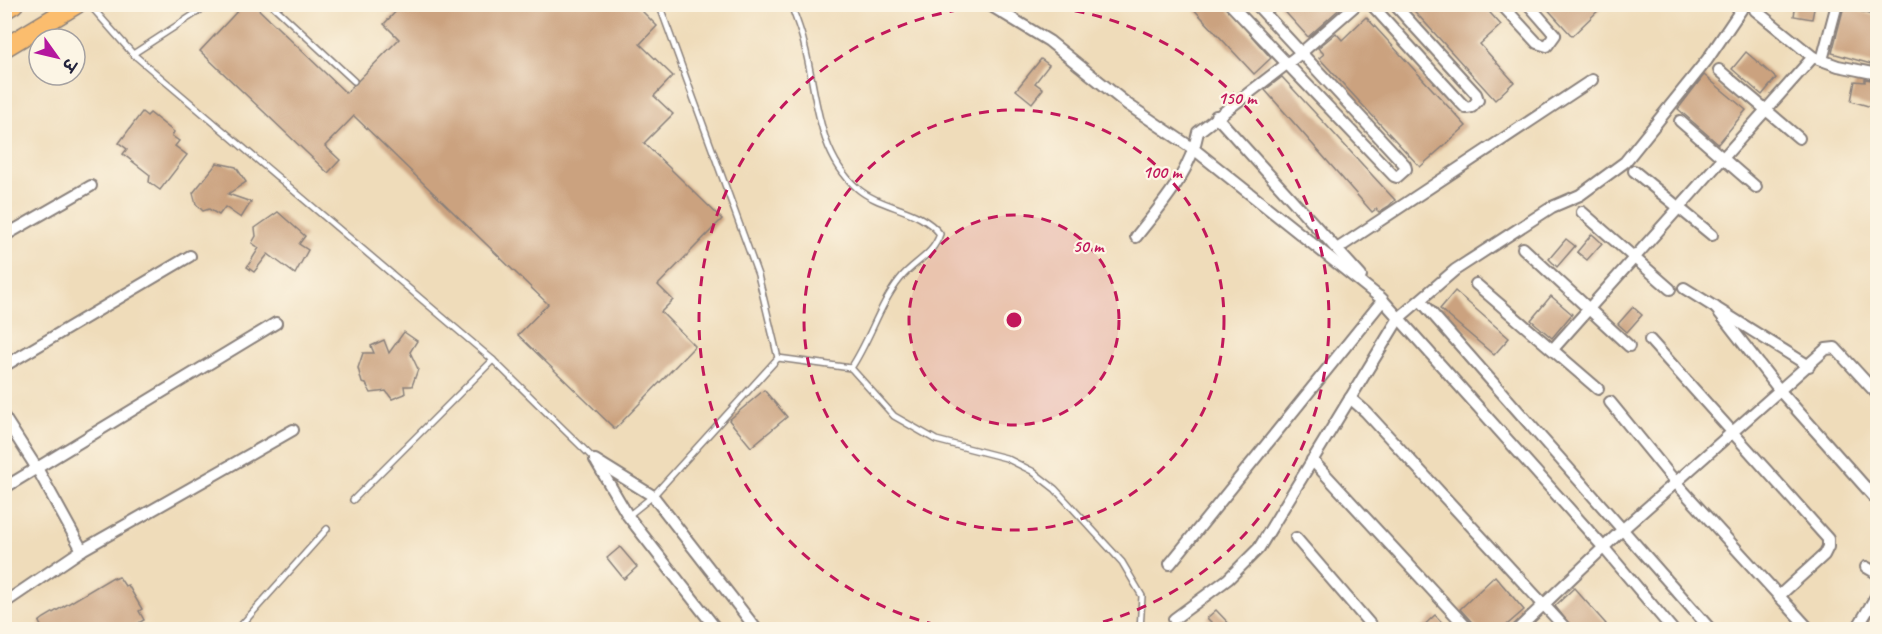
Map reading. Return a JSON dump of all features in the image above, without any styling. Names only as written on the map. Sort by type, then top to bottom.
[{"type":"main road","points":[[4,10],[14,4]]},
{"type":"main road","points":[[4,48],[77,4]]},
{"type":"street","points":[[988,4],[1049,41],[1127,104],[1195,150],[1383,300]]},
{"type":"street","points":[[1230,4],[1394,176],[1400,175],[1406,169],[1406,165],[1256,4]]},
{"type":"street","points":[[1136,237],[1176,186],[1195,150],[1198,132],[1301,53],[1357,4]]},
{"type":"street","points":[[1371,4],[1461,103],[1466,108],[1472,107],[1478,100],[1476,94],[1394,4]]},
{"type":"street","points":[[1501,4],[1537,43],[1547,46],[1555,35],[1528,4]]},
{"type":"street","points":[[1552,350],[1723,158],[1818,59],[1837,4]]},
{"type":"street","points":[[1174,619],[1228,579],[1259,548],[1399,318],[1455,270],[1552,207],[1580,195],[1625,162],[1750,7],[1818,59],[1878,74]]},
{"type":"street","points":[[1719,70],[1799,138]]},
{"type":"street","points":[[1337,249],[1592,81]]},
{"type":"street","points":[[1216,116],[1604,548],[1673,630]]},
{"type":"street","points":[[1680,121],[1756,187]]},
{"type":"street","points":[[1634,171],[1712,235]]},
{"type":"street","points":[[4,236],[91,186]]},
{"type":"street","points":[[1582,212],[1670,288]]},
{"type":"street","points":[[1523,248],[1629,346]]},
{"type":"street","points":[[4,366],[190,256]]},
{"type":"street","points":[[1476,284],[1598,389]]},
{"type":"street","points":[[1684,288],[1809,366]]},
{"type":"street","points":[[1170,564],[1383,300]]},
{"type":"street","points":[[1421,301],[1711,630]]},
{"type":"street","points":[[1715,307],[1781,392],[1875,498]]},
{"type":"street","points":[[4,488],[38,470],[276,323]]},
{"type":"street","points":[[1650,340],[1828,539],[1828,548],[1824,555],[1779,596]]},
{"type":"street","points":[[1517,630],[1622,530],[1677,484],[1827,349],[1835,348],[1878,395]]},
{"type":"street","points":[[1350,398],[1366,412],[1567,630]]},
{"type":"street","points":[[1610,402],[1677,484],[1810,630]]},
{"type":"street","points":[[4,417],[38,470],[82,550]]},
{"type":"street","points":[[4,603],[82,550],[293,430]]},
{"type":"street","points":[[595,460],[653,496],[754,629]]},
{"type":"street","points":[[595,460],[628,516],[717,630]]},
{"type":"street","points":[[1312,460],[1469,630]]},
{"type":"street","points":[[1296,538],[1375,630]]},
{"type":"street","points":[[1866,567],[1878,574]]},
{"type":"street","points":[[1856,630],[1878,593]]},
{"type":"lane","points":[[89,4],[133,54],[493,360],[595,460]]},
{"type":"lane","points":[[133,54],[210,4]]},
{"type":"lane","points":[[271,4],[354,81]]},
{"type":"lane","points":[[659,4],[758,275],[778,358]]},
{"type":"lane","points":[[790,4],[804,43],[823,131],[840,169],[858,189],[931,223],[940,234],[935,248],[901,278],[887,300],[865,347],[851,368]]},
{"type":"lane","points":[[778,358],[851,368],[894,416],[911,426],[936,440],[1006,458],[1032,471],[1055,489],[1122,562],[1142,596],[1140,630]]},
{"type":"lane","points":[[628,516],[653,496],[778,358]]},
{"type":"lane","points":[[354,500],[493,360]]},
{"type":"lane","points":[[237,630],[327,529]]},
{"type":"building","points":[[244,4],[253,4],[346,93],[399,39],[384,24],[403,4],[635,4],[657,26],[640,44],[673,76],[654,96],[673,114],[644,143],[722,219],[658,285],[673,300],[661,312],[695,346],[615,429],[518,335],[548,304],[354,116],[325,146],[340,160],[328,173],[200,51]]},
{"type":"building","points":[[1189,4],[1223,4],[1271,58],[1254,74]]},
{"type":"building","points":[[1278,4],[1345,4],[1308,37]]},
{"type":"building","points":[[1408,4],[1482,4],[1501,25],[1480,44],[1514,82],[1495,100]]},
{"type":"building","points":[[1543,4],[1605,4],[1572,36]]},
{"type":"building","points":[[1796,4],[1815,4],[1812,19],[1794,16]]},
{"type":"building","points":[[1844,6],[1878,17],[1878,66],[1832,53]]},
{"type":"building","points":[[1366,17],[1466,126],[1420,167],[1319,58],[1324,54],[1318,48],[1336,33],[1342,40]]},
{"type":"building","points":[[1746,52],[1776,78],[1762,95],[1732,69]]},
{"type":"building","points":[[1041,59],[1049,65],[1035,83],[1043,89],[1032,103],[1016,90]]},
{"type":"building","points":[[1704,75],[1746,110],[1718,144],[1678,109]]},
{"type":"building","points":[[1282,77],[1395,200],[1389,206],[1379,212],[1376,209],[1372,212],[1265,90]]},
{"type":"building","points":[[1865,79],[1878,81],[1875,108],[1851,101],[1855,81],[1865,82]]},
{"type":"building","points":[[142,112],[147,116],[150,113],[174,132],[172,136],[179,141],[175,146],[187,155],[160,190],[149,182],[150,175],[123,154],[127,149],[119,143]]},
{"type":"building","points":[[217,163],[236,167],[246,182],[228,194],[251,202],[241,218],[225,207],[219,215],[209,209],[203,211],[196,204],[193,193]]},
{"type":"building","points":[[278,212],[305,236],[299,244],[308,250],[295,274],[268,254],[254,272],[247,267],[259,248],[252,243],[256,236],[255,228]]},
{"type":"building","points":[[1592,234],[1602,243],[1587,260],[1577,252]]},
{"type":"building","points":[[1566,239],[1575,246],[1557,267],[1549,259]]},
{"type":"building","points":[[1455,291],[1509,338],[1494,355],[1440,309]]},
{"type":"building","points":[[1551,296],[1572,314],[1552,338],[1531,320]]},
{"type":"building","points":[[1633,307],[1642,315],[1627,332],[1618,324]]},
{"type":"building","points":[[404,332],[417,341],[410,352],[418,369],[412,386],[404,386],[405,394],[392,399],[386,391],[371,393],[366,384],[362,383],[358,368],[363,353],[374,353],[371,346],[384,340],[389,353]]},
{"type":"building","points":[[764,390],[787,417],[751,447],[729,420]]},
{"type":"building","points":[[620,547],[637,567],[624,579],[607,558]]},
{"type":"building","points":[[1495,576],[1524,610],[1501,630],[1479,630],[1460,609]]},
{"type":"building","points":[[113,577],[114,579],[119,577],[125,586],[128,585],[142,609],[139,611],[144,620],[126,630],[43,630],[39,622],[44,618]]},
{"type":"building","points":[[1574,588],[1606,624],[1600,630],[1574,630],[1555,606]]},
{"type":"building","points":[[1216,610],[1235,630],[1219,630],[1207,618]]},
{"type":"building","points":[[1435,615],[1449,630],[1419,630]]}]
